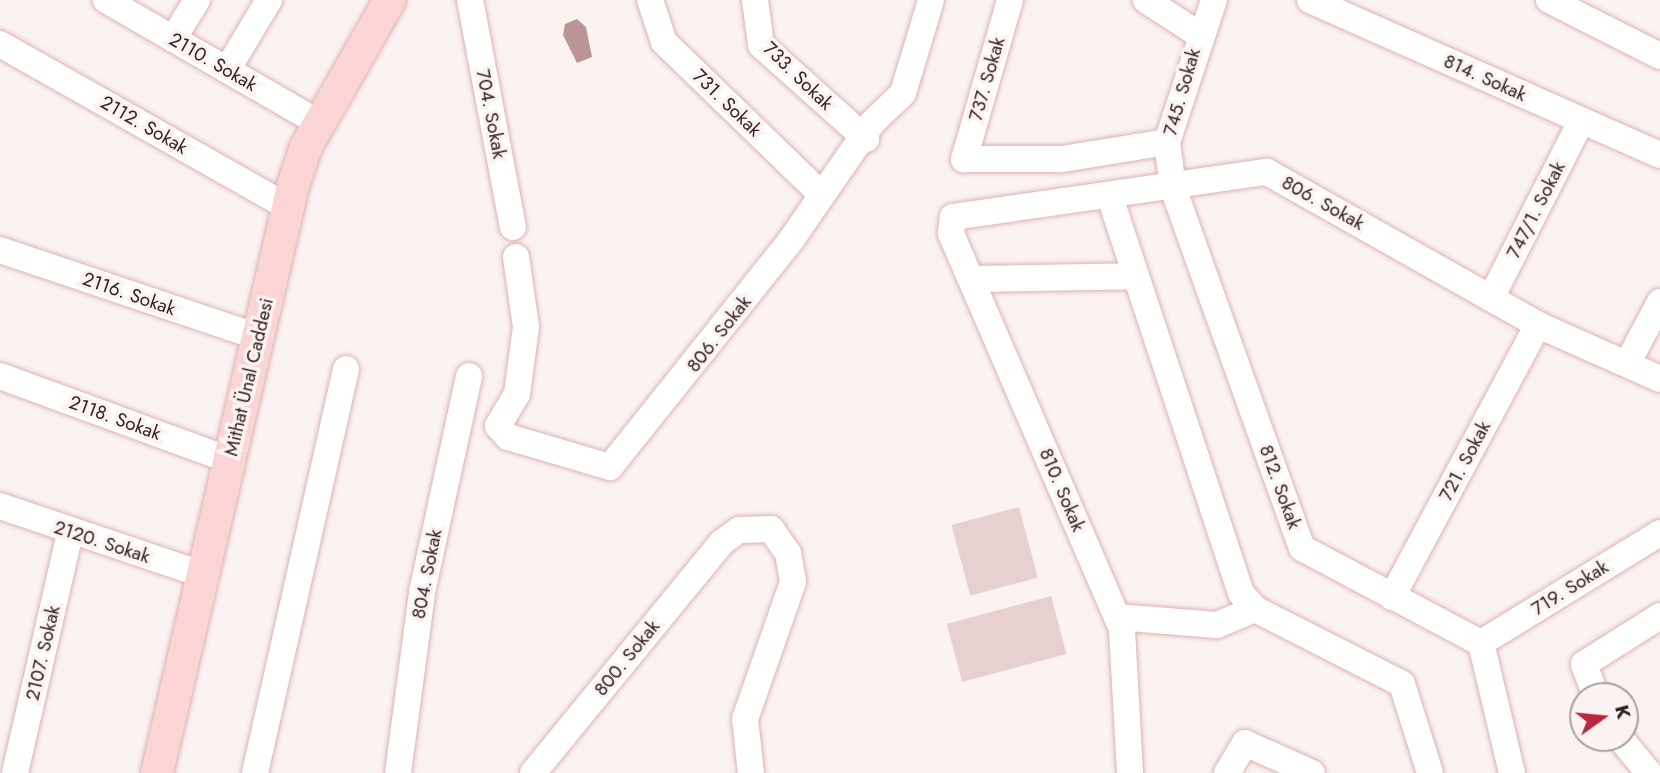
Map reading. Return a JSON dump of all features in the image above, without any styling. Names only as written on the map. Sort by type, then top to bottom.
[{"type":"main road","name":"Mithat Ünal Caddesi","points":[[157,773],[288,207],[319,124],[390,0]]},
{"type":"street","points":[[173,39],[197,0]]},
{"type":"street","points":[[227,70],[269,0]]},
{"type":"street","name":"704. Sokak","points":[[470,0],[513,227]]},
{"type":"street","name":"731. Sokak","points":[[650,0],[664,42],[821,194]]},
{"type":"street","name":"733. Sokak","points":[[755,0],[761,45],[866,139]]},
{"type":"street","name":"806. Sokak","points":[[516,257],[526,327],[517,394],[498,426],[508,436],[610,467],[866,139],[872,122],[903,93],[931,0]]},
{"type":"street","name":"737. Sokak","points":[[1010,0],[964,159],[1062,159],[1167,142]]},
{"type":"street","points":[[1146,0],[1198,34]]},
{"type":"street","name":"745. Sokak","points":[[1173,188],[1167,142],[1198,34],[1214,0]]},
{"type":"street","name":"814. Sokak","points":[[1310,0],[1660,155]]},
{"type":"street","points":[[1549,0],[1660,57]]},
{"type":"street","name":"2110. Sokak","points":[[113,2],[319,124]]},
{"type":"street","name":"2112. Sokak","points":[[0,44],[288,207]]},
{"type":"street","name":"747/1. Sokak","points":[[1491,298],[1581,121]]},
{"type":"street","name":"806. Sokak","points":[[953,217],[1173,188],[1267,172],[1538,325],[1628,362],[1660,379]]},
{"type":"street","name":"812. Sokak","points":[[1173,188],[1302,548],[1481,643]]},
{"type":"street","points":[[1110,197],[1241,593],[1255,609],[1402,684],[1430,773]]},
{"type":"street","name":"810. Sokak","points":[[953,217],[951,233],[1117,617],[1130,773]]},
{"type":"street","name":"2116. Sokak","points":[[0,250],[258,337]]},
{"type":"street","points":[[971,279],[1136,276]]},
{"type":"street","points":[[1628,362],[1660,302]]},
{"type":"street","name":"721. Sokak","points":[[1392,597],[1538,325]]},
{"type":"street","points":[[255,773],[346,369]]},
{"type":"street","name":"2118. Sokak","points":[[0,376],[230,460]]},
{"type":"street","name":"804. Sokak","points":[[398,773],[422,592],[469,376]]},
{"type":"street","name":"2120. Sokak","points":[[0,506],[70,532],[204,575]]},
{"type":"street","name":"800. Sokak","points":[[533,773],[721,543],[739,530],[771,529],[788,552],[793,582],[745,719],[751,773]]},
{"type":"street","name":"2107. Sokak","points":[[15,773],[70,532]]},
{"type":"street","name":"719. Sokak","points":[[1481,643],[1660,533]]},
{"type":"street","points":[[1117,617],[1217,625],[1255,609]]},
{"type":"street","points":[[1591,682],[1584,664],[1660,616]]},
{"type":"street","points":[[1481,643],[1512,773]]},
{"type":"street","points":[[1227,773],[1245,743],[1312,773]]},
{"type":"street","points":[[1632,752],[1649,773]]},
{"type":"shaded area","points":[[577,19],[586,27],[592,57],[577,63],[563,35],[565,24]]},
{"type":"shaded area","points":[[1019,507],[1038,578],[970,596],[951,525]]},
{"type":"shaded area","points":[[1051,596],[1067,654],[962,682],[947,624]]}]
